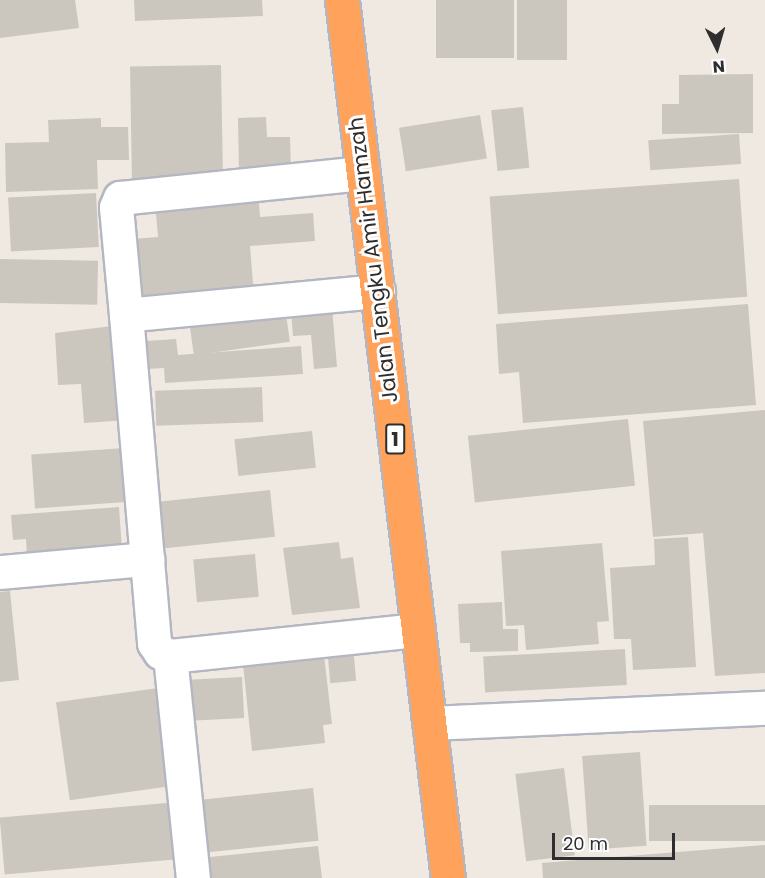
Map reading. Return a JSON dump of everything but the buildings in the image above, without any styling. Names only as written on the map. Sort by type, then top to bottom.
[{"type":"highway","name":"Jalan Tengku Amir Hamzah","points":[[342,0],[378,291],[416,630],[430,723],[448,878]]},
{"type":"street","points":[[363,173],[120,198],[116,207],[154,643],[160,652],[170,656],[416,630]]},
{"type":"street","points":[[126,315],[378,291]]},
{"type":"street","points":[[0,572],[147,559]]},
{"type":"street","points":[[170,656],[193,878]]},
{"type":"street","points":[[430,723],[765,708]]}]
